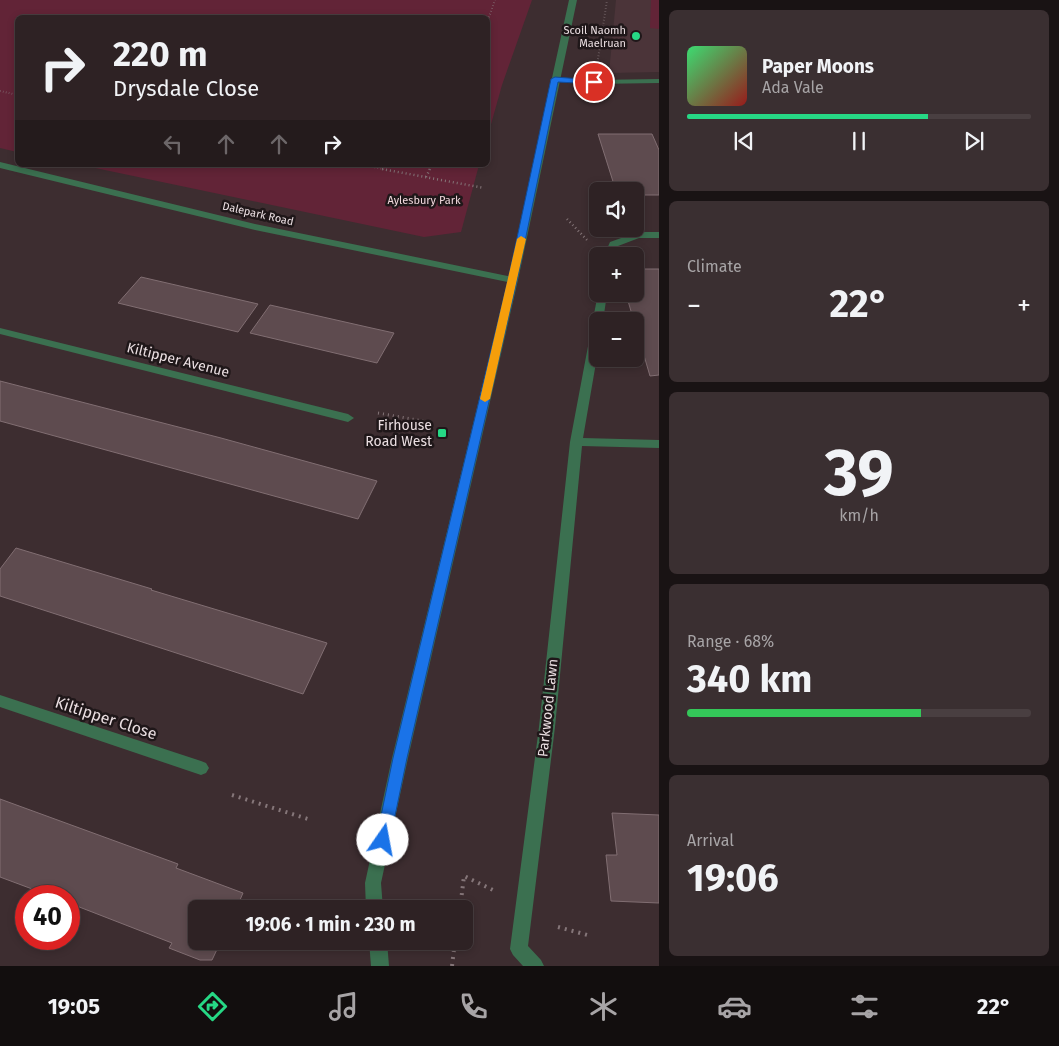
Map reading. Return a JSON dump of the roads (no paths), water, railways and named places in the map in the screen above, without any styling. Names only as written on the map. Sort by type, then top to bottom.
[{"type":"street","points":[[375,900],[374,883],[398,768],[513,280],[573,0]]},
{"type":"street","points":[[555,79],[594,82],[659,81]]},
{"type":"street","name":"Dalepark Road","points":[[0,165],[83,187],[404,260],[513,280]]},
{"type":"street","points":[[613,247],[614,244],[638,235],[659,235]]},
{"type":"street","points":[[601,302],[576,442],[659,444]]},
{"type":"street","name":"Kiltipper Avenue","points":[[0,331],[348,418]]},
{"type":"street","name":"Parkwood Lawn","points":[[536,966],[519,949],[547,727],[576,442]]},
{"type":"street","name":"Kiltipper Close","points":[[0,701],[201,768]]},
{"type":"street","points":[[379,950],[380,966]]},
{"type":"place","name":"Scoil Naomh Maelruan","points":[[636,36]]},
{"type":"place","name":"Firhouse Road West","points":[[442,433]]},
{"type":"park label","name":"Aylesbury Park","points":[[424,200]]}]
